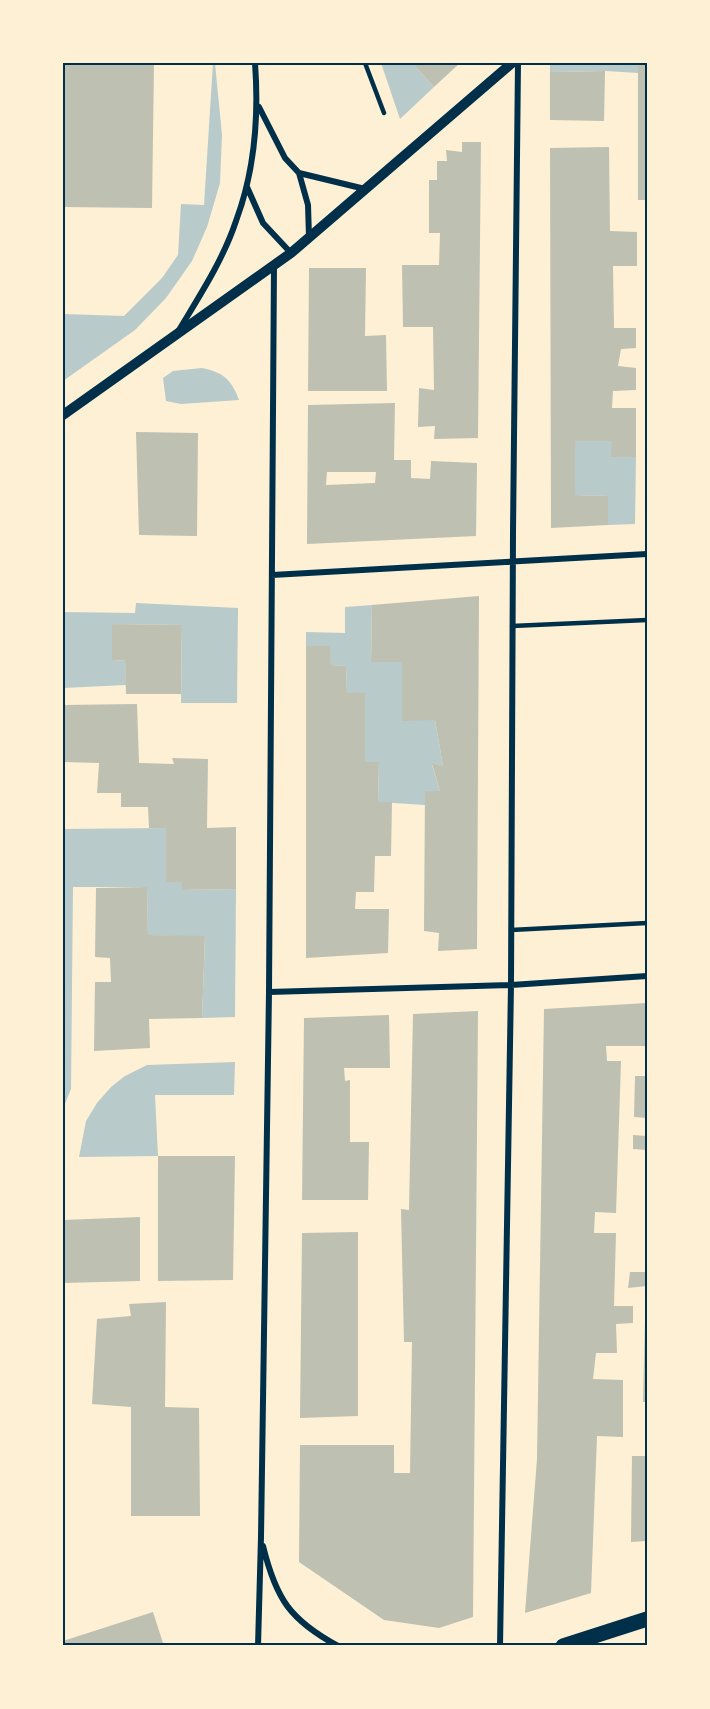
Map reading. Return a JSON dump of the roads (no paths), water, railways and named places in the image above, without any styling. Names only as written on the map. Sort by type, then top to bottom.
[{"type":"main road","points":[[574,1644],[647,1619]]},
{"type":"street","points":[[177,333],[210,279],[236,222],[247,186],[258,106],[255,63]]},
{"type":"street","points":[[63,415],[291,253],[512,63]]},
{"type":"street","points":[[500,1646],[512,930],[512,626],[518,63]]},
{"type":"street","points":[[258,106],[285,158],[299,173],[308,205],[309,238]]},
{"type":"street","points":[[299,173],[366,189]]},
{"type":"street","points":[[247,186],[263,223],[291,253]]},
{"type":"street","points":[[258,1646],[268,992],[274,265]]},
{"type":"street","points":[[272,575],[647,554]]},
{"type":"street","points":[[268,992],[511,985],[647,976]]},
{"type":"street","points":[[261,1537],[270,1575],[284,1603],[304,1626],[338,1646]]},
{"type":"lane","points":[[365,63],[384,113]]},
{"type":"lane","points":[[512,626],[647,620]]},
{"type":"lane","points":[[512,930],[647,923]]}]
